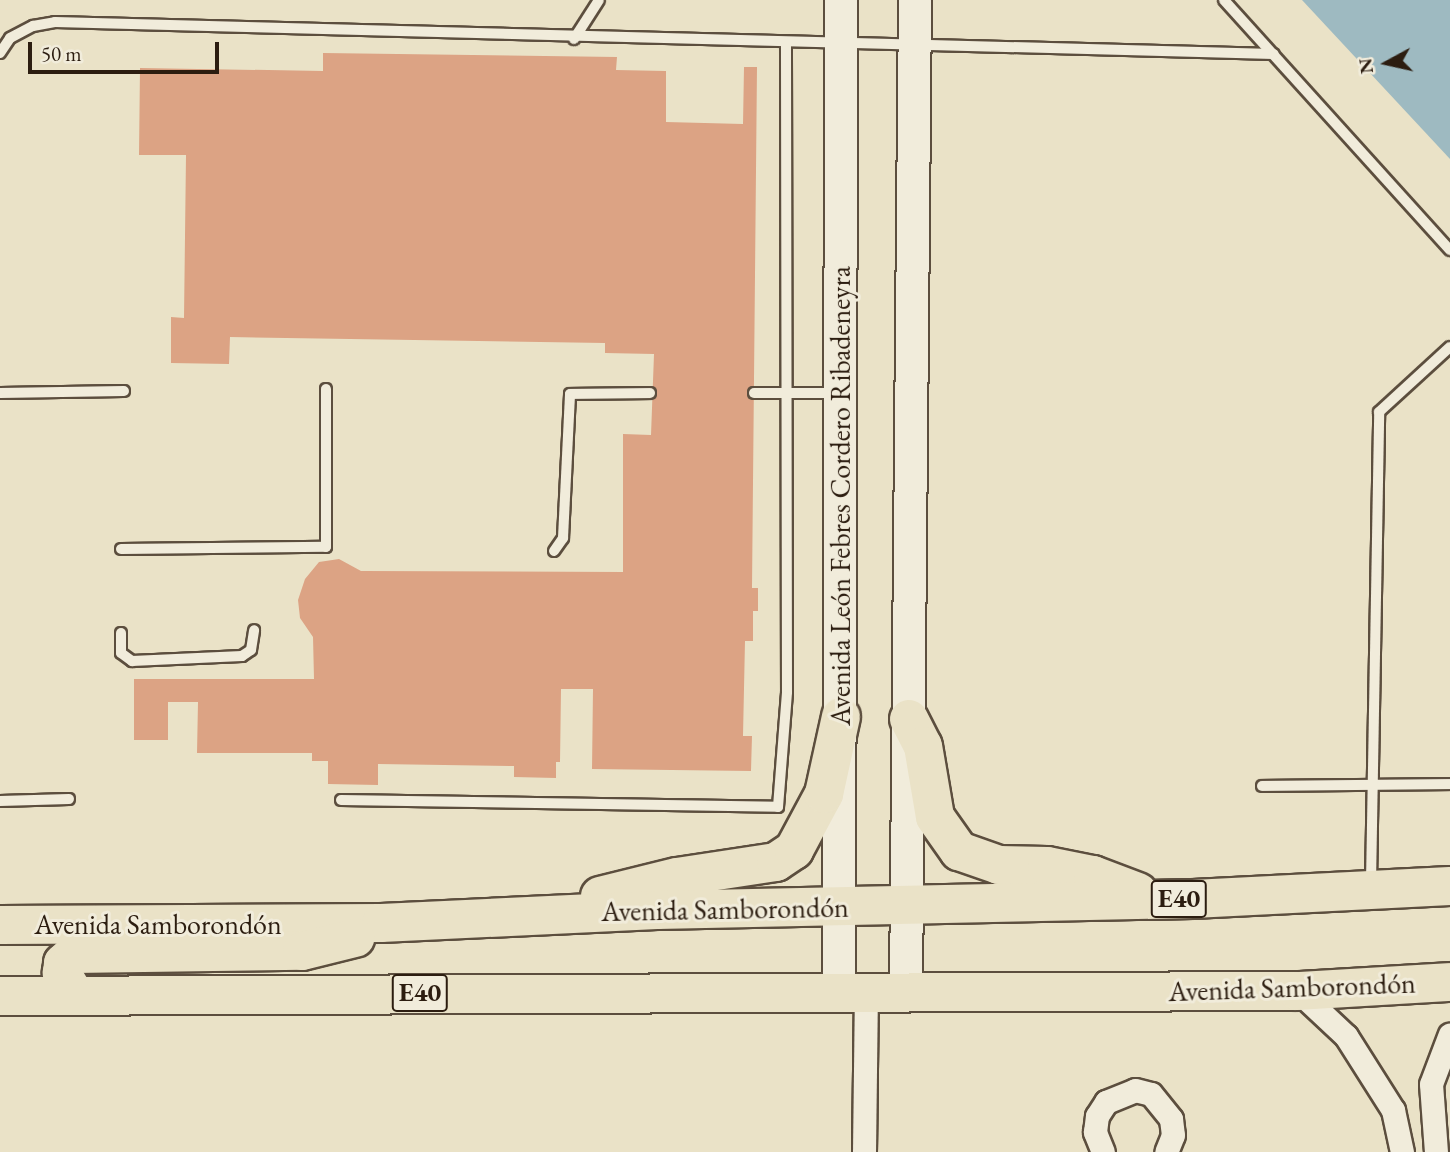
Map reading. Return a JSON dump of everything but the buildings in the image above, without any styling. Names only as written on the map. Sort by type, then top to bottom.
[{"type":"highway","points":[[570,913],[607,892],[776,862],[794,850],[804,810],[841,717]]},
{"type":"highway","points":[[909,719],[923,746],[935,817],[959,851],[999,865],[1047,866],[1093,875],[1160,900]]},
{"type":"highway","name":"Avenida Samborondón","points":[[0,925],[381,923],[570,913],[1160,900],[1450,886]]},
{"type":"highway","points":[[75,995],[62,973],[63,963],[73,954],[302,951],[348,941],[381,923]]},
{"type":"highway","name":"Avenida Samborondón","points":[[0,996],[905,990],[1298,991],[1450,982]]},
{"type":"street","name":"Avenida León Febres Cordero Ribadeneyra","points":[[841,0],[838,393],[841,717],[839,906],[853,991]]},
{"type":"street","points":[[905,990],[908,905],[915,0]]},
{"type":"street","points":[[853,991],[864,1152]]},
{"type":"street","points":[[1298,991],[1346,1036],[1393,1110],[1402,1152]]},
{"type":"street","points":[[1384,1096],[1398,1105],[1414,1104],[1431,1084],[1450,1034]]},
{"type":"street","points":[[1431,1084],[1436,1152]]},
{"type":"street","points":[[1103,1152],[1095,1132],[1097,1116],[1112,1098],[1135,1090],[1151,1094],[1171,1119],[1173,1135],[1166,1152]]},
{"type":"lane","points":[[574,39],[599,0]]},
{"type":"lane","points":[[1224,0],[1450,250]]},
{"type":"lane","points":[[0,53],[10,37],[55,22],[574,39],[1274,54]]},
{"type":"lane","points":[[778,807],[787,692],[786,43]]},
{"type":"lane","points":[[1371,890],[1379,412],[1450,347]]},
{"type":"lane","points":[[121,548],[326,547],[326,389]]},
{"type":"lane","points":[[0,393],[124,391]]},
{"type":"lane","points":[[554,551],[563,538],[570,394],[650,393]]},
{"type":"lane","points":[[754,393],[838,393]]},
{"type":"lane","points":[[121,633],[121,653],[132,661],[242,656],[251,650],[254,630]]},
{"type":"lane","points":[[1262,786],[1450,784]]},
{"type":"lane","points":[[0,801],[69,799]]},
{"type":"lane","points":[[341,800],[778,807],[804,810]]},
{"type":"water","points":[[1302,0],[1450,0],[1450,159]]}]
